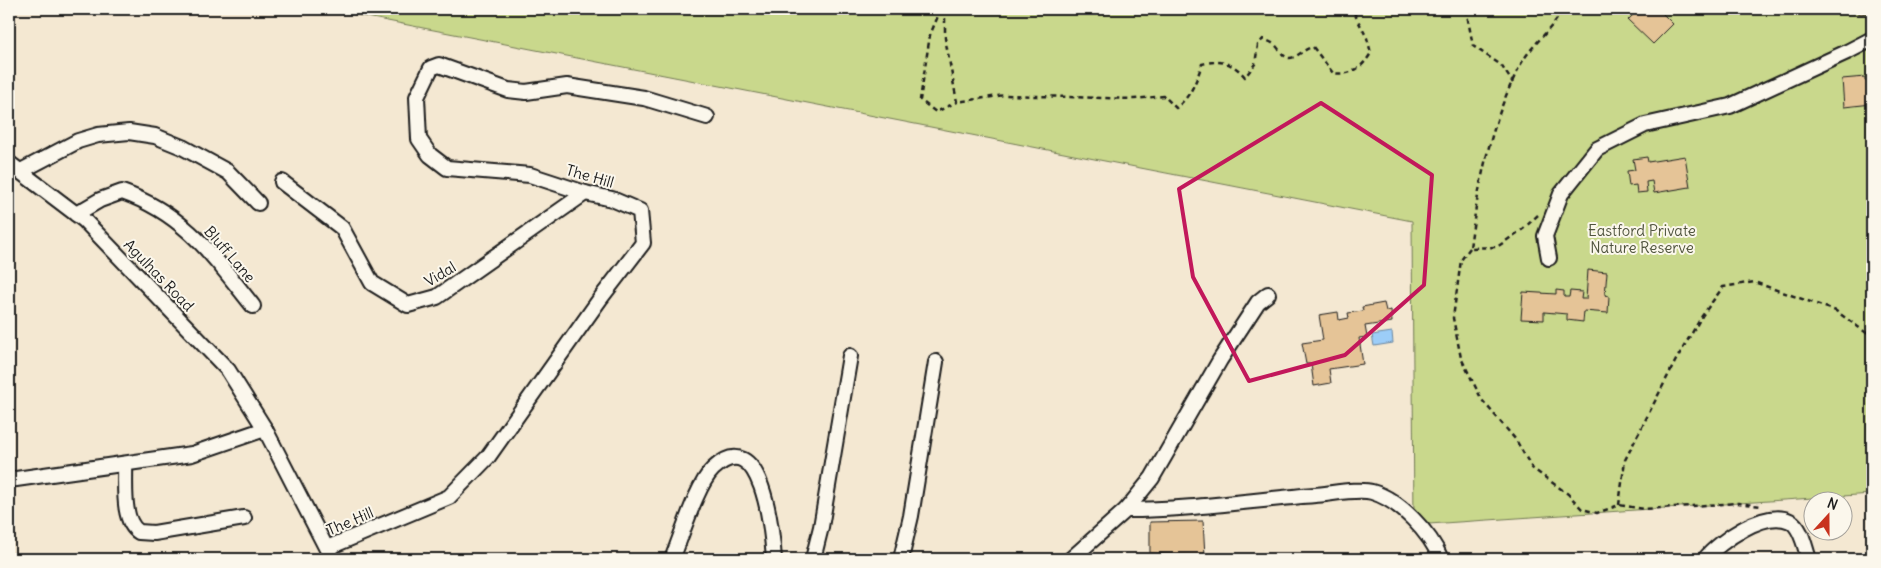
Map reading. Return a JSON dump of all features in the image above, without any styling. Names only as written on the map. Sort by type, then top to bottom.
[{"type":"street","points":[[1549,258],[1545,236],[1561,194],[1597,149],[1645,125],[1730,106],[1848,52],[1872,38]]},
{"type":"street","name":"The Hill","points":[[329,554],[448,497],[488,457],[643,243],[640,211],[612,199],[585,193],[530,175],[447,168],[436,159],[420,139],[417,97],[431,68],[439,65],[508,90],[526,92],[567,86],[644,98],[707,117]]},
{"type":"street","points":[[21,171],[78,141],[98,135],[129,132],[155,136],[182,147],[228,172],[258,203]]},
{"type":"street","name":"Agulhas Road","points":[[9,164],[21,171],[76,214],[228,370],[265,428],[329,554]]},
{"type":"street","name":"Vidal","points":[[282,182],[342,228],[372,283],[408,305],[437,298],[585,193]]},
{"type":"street","name":"Bluff Lane","points":[[76,214],[100,200],[122,192],[148,201],[171,216],[204,245],[253,306]]},
{"type":"street","points":[[1071,559],[1126,510],[1152,478],[1220,360],[1258,302],[1268,294]]},
{"type":"street","points":[[812,559],[821,527],[850,356]]},
{"type":"street","points":[[901,559],[911,516],[936,362]]},
{"type":"street","points":[[9,480],[192,454],[265,428]]},
{"type":"street","points":[[672,559],[701,488],[712,470],[728,459],[744,460],[753,467],[760,479],[774,559]]},
{"type":"street","points":[[125,464],[128,516],[131,524],[139,532],[154,533],[244,518]]},
{"type":"street","points":[[1126,510],[1178,510],[1251,500],[1371,492],[1402,507],[1420,528],[1441,559]]},
{"type":"street","points":[[1705,559],[1714,548],[1744,529],[1771,518],[1791,521],[1798,528],[1809,559]]},
{"type":"path","points":[[941,9],[930,35],[920,100],[936,112],[957,102],[1005,95],[1134,98],[1164,96],[1176,108],[1186,100],[1196,82],[1202,64],[1227,63],[1238,68],[1245,77],[1255,64],[1258,45],[1263,39],[1276,46],[1282,55],[1289,58],[1295,57],[1303,49],[1313,47],[1333,74],[1343,75],[1362,67],[1371,53],[1367,38],[1352,9]]},
{"type":"path","points":[[946,9],[945,38],[957,102]]},
{"type":"path","points":[[1466,9],[1472,46],[1501,65],[1513,83]]},
{"type":"path","points":[[1563,9],[1522,63],[1490,142],[1470,248],[1461,260],[1453,318],[1461,358],[1482,400],[1516,440],[1532,468],[1568,494],[1582,509],[1597,513],[1619,505],[1644,509],[1738,502],[1762,506],[1771,518]]},
{"type":"path","points":[[1470,248],[1496,247],[1523,229],[1541,212]]},
{"type":"path","points":[[1619,505],[1625,460],[1676,360],[1702,316],[1723,287],[1754,282],[1836,311],[1872,337]]},
{"type":"highlighted area","points":[[1321,103],[1432,175],[1424,285],[1345,355],[1249,381],[1193,277],[1179,189]]},
{"type":"green space","name":"Eastford Private Nature Reserve","points":[[326,9],[1872,9],[1872,494],[1854,495],[1854,490],[1804,490],[1804,499],[1414,525],[1412,221]]},
{"type":"water","points":[[1392,332],[1393,343],[1374,346],[1372,335]]},
{"type":"building","points":[[1630,9],[1658,9],[1673,24],[1653,44],[1628,20],[1634,14]]},
{"type":"building","points":[[1847,9],[1872,9],[1872,12],[1861,14]]},
{"type":"building","points":[[1865,77],[1865,81],[1872,81],[1872,104],[1844,107],[1842,79]]},
{"type":"building","points":[[1685,156],[1690,187],[1654,193],[1652,181],[1646,182],[1647,192],[1637,193],[1636,185],[1629,186],[1627,171],[1635,170],[1633,159],[1647,157],[1648,162]]},
{"type":"building","points":[[1588,270],[1607,272],[1605,295],[1609,296],[1608,313],[1584,311],[1583,322],[1567,320],[1567,314],[1544,312],[1544,320],[1521,319],[1523,292],[1556,294],[1556,290],[1564,291],[1564,297],[1569,297],[1570,291],[1582,292],[1581,299],[1586,299]]},
{"type":"building","points":[[1384,303],[1386,311],[1391,310],[1392,322],[1365,326],[1367,337],[1359,338],[1363,364],[1329,369],[1331,383],[1314,386],[1311,364],[1306,364],[1302,343],[1323,340],[1319,315],[1338,312],[1339,320],[1349,318],[1348,313],[1363,311],[1362,307]]},
{"type":"building","points":[[1203,521],[1205,556],[1150,553],[1150,522]]}]
